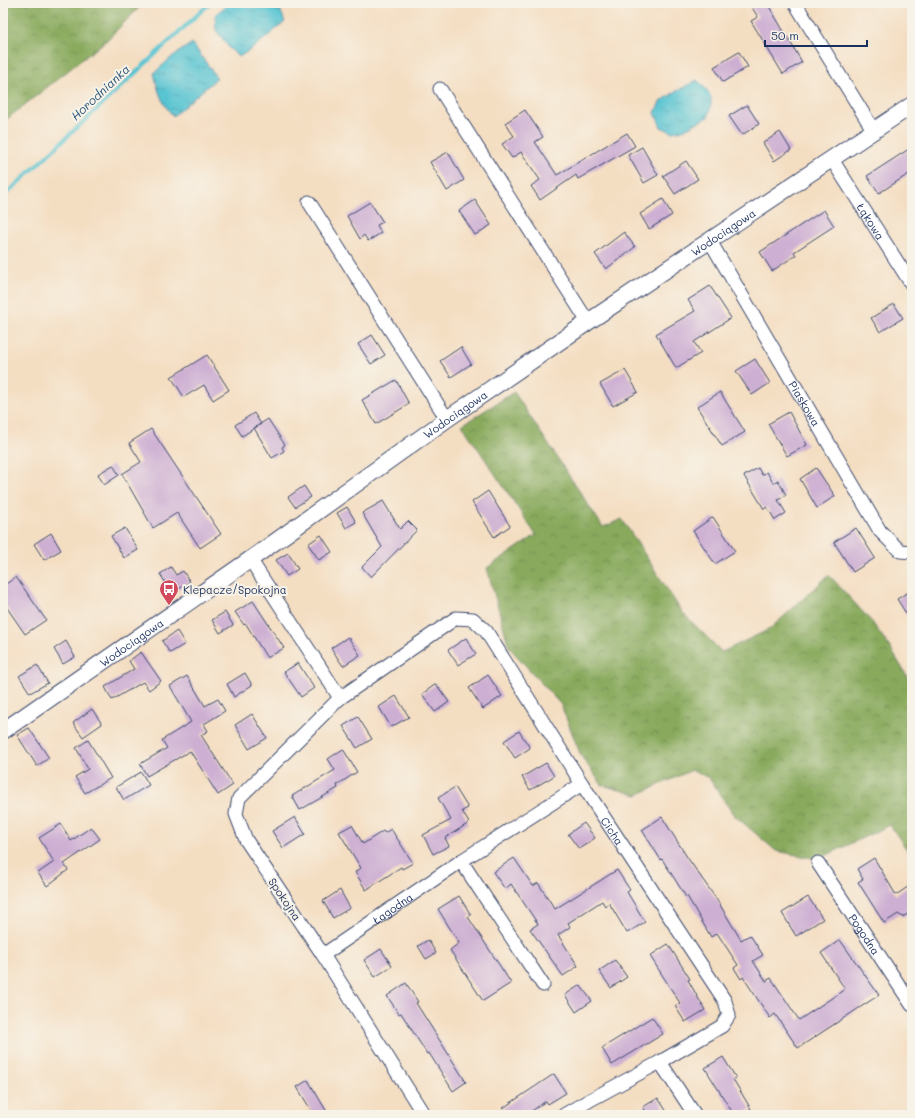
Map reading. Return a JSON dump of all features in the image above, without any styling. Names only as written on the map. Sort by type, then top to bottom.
[{"type":"street","points":[[794,3],[874,131]]},
{"type":"street","points":[[440,89],[588,322]]},
{"type":"street","name":"Wodociągowa","points":[[3,731],[250,559],[447,419],[588,322],[912,105]]},
{"type":"street","name":"Łąkowa","points":[[831,158],[912,285]]},
{"type":"street","points":[[309,202],[447,419]]},
{"type":"street","name":"Piaskowa","points":[[710,241],[880,530],[900,551],[912,552]]},
{"type":"street","points":[[250,559],[340,698]]},
{"type":"street","name":"Cicha","points":[[340,698],[456,618],[473,619],[486,631],[582,784],[725,1000],[729,1015],[722,1026],[564,1115]]},
{"type":"street","name":"Spokojna","points":[[340,698],[239,798],[236,814],[246,840],[323,955],[424,1115]]},
{"type":"street","name":"Łagodna","points":[[323,955],[461,861],[582,784]]},
{"type":"street","points":[[461,861],[543,985]]},
{"type":"street","name":"Pogodna","points":[[818,863],[912,1005]]},
{"type":"street","points":[[660,1062],[694,1115]]},
{"type":"green space","points":[[3,3],[144,3],[107,40],[3,122]]},
{"type":"green space","points":[[514,392],[603,527],[622,519],[682,612],[722,652],[770,629],[829,575],[872,622],[887,643],[912,684],[912,857],[890,825],[829,854],[812,858],[776,851],[733,814],[709,778],[692,770],[637,795],[602,785],[581,756],[561,705],[509,647],[487,568],[536,535],[462,425]]},
{"type":"water","points":[[229,3],[276,3],[285,22],[253,48],[239,57],[230,49],[216,30],[215,15]]},
{"type":"water","points":[[192,43],[217,78],[173,116],[160,96],[154,73],[173,56]]},
{"type":"water","points":[[697,80],[709,93],[711,105],[708,117],[683,130],[672,132],[661,127],[655,113],[660,102]]},
{"type":"building","points":[[749,3],[767,3],[802,62],[783,74],[751,21],[758,17]]},
{"type":"building","points":[[739,52],[748,67],[723,82],[714,67]]},
{"type":"building","points":[[747,105],[759,124],[742,135],[729,116]]},
{"type":"building","points":[[525,110],[543,137],[535,142],[557,175],[627,133],[635,146],[578,179],[576,175],[540,200],[531,186],[540,180],[521,152],[512,158],[502,144],[514,136],[505,123]]},
{"type":"building","points":[[780,132],[791,150],[774,161],[763,143]]},
{"type":"building","points":[[642,147],[658,175],[644,183],[628,155]]},
{"type":"building","points":[[912,147],[912,172],[879,193],[867,176]]},
{"type":"building","points":[[448,152],[464,180],[447,191],[430,162]]},
{"type":"building","points":[[686,161],[698,179],[675,194],[663,176]]},
{"type":"building","points":[[663,199],[672,215],[649,229],[640,214]]},
{"type":"building","points":[[475,200],[491,225],[475,235],[459,211]]},
{"type":"building","points":[[370,202],[383,222],[377,225],[381,233],[368,241],[364,235],[360,239],[347,216]]},
{"type":"building","points":[[824,210],[834,226],[794,252],[796,255],[772,271],[760,252]]},
{"type":"building","points":[[624,232],[635,247],[606,269],[595,254]]},
{"type":"building","points":[[710,286],[731,318],[694,342],[701,353],[676,368],[656,334],[695,311],[688,300]]},
{"type":"building","points":[[894,304],[903,318],[880,332],[871,318]]},
{"type":"building","points":[[372,335],[385,355],[371,364],[358,344]]},
{"type":"building","points":[[461,347],[471,364],[451,377],[440,361]]},
{"type":"building","points":[[207,355],[229,390],[213,400],[204,385],[184,397],[171,377]]},
{"type":"building","points":[[755,359],[770,383],[752,395],[736,371]]},
{"type":"building","points":[[625,370],[638,392],[613,406],[600,384]]},
{"type":"building","points":[[396,380],[409,404],[376,424],[362,400]]},
{"type":"building","points":[[720,392],[745,432],[722,446],[697,407]]},
{"type":"building","points":[[789,412],[807,445],[787,456],[768,424]]},
{"type":"building","points":[[254,413],[261,424],[242,436],[235,425]]},
{"type":"building","points":[[268,419],[285,445],[282,447],[284,451],[272,458],[254,428]]},
{"type":"building","points":[[151,429],[221,534],[200,548],[177,513],[153,528],[122,474],[141,462],[129,443]]},
{"type":"building","points":[[113,465],[119,475],[104,485],[98,474]]},
{"type":"building","points":[[758,468],[762,475],[767,472],[773,483],[778,480],[786,495],[778,500],[786,513],[775,520],[767,507],[764,509],[744,476]]},
{"type":"building","points":[[816,468],[835,496],[817,508],[800,479]]},
{"type":"building","points":[[304,486],[311,497],[295,507],[288,497]]},
{"type":"building","points":[[488,491],[510,526],[494,537],[472,502]]},
{"type":"building","points":[[383,501],[400,529],[408,521],[417,530],[371,577],[362,567],[382,547],[362,513]]},
{"type":"building","points":[[347,507],[356,522],[346,528],[337,513]]},
{"type":"building","points":[[713,517],[735,551],[715,564],[693,531]]},
{"type":"building","points":[[125,528],[138,550],[124,558],[111,536]]},
{"type":"building","points":[[856,528],[875,558],[853,572],[834,542]]},
{"type":"building","points":[[51,533],[61,550],[44,560],[34,544]]},
{"type":"building","points":[[321,535],[332,552],[319,560],[308,544]]},
{"type":"building","points":[[288,553],[298,569],[287,576],[276,560]]},
{"type":"building","points":[[171,567],[176,575],[183,571],[190,582],[172,593],[160,574]]},
{"type":"building","points":[[16,577],[46,620],[25,634],[3,602],[3,586]]},
{"type":"building","points":[[912,590],[912,623],[897,599]]},
{"type":"building","points":[[253,601],[284,648],[267,658],[246,624],[244,625],[235,612]]},
{"type":"building","points":[[225,612],[233,625],[220,633],[212,620]]},
{"type":"building","points":[[177,631],[185,644],[170,653],[162,641]]},
{"type":"building","points":[[348,637],[360,655],[343,666],[331,648]]},
{"type":"building","points":[[466,638],[476,654],[458,665],[448,650]]},
{"type":"building","points":[[66,641],[75,657],[63,664],[54,649]]},
{"type":"building","points":[[141,652],[161,681],[149,690],[143,682],[112,700],[105,687],[134,669],[129,661]]},
{"type":"building","points":[[298,663],[314,688],[301,697],[284,672]]},
{"type":"building","points":[[37,665],[48,683],[30,693],[19,676]]},
{"type":"building","points":[[245,673],[252,685],[234,697],[227,684]]},
{"type":"building","points":[[488,675],[502,696],[483,709],[469,688]]},
{"type":"building","points":[[187,676],[205,706],[218,699],[225,711],[204,724],[208,731],[201,735],[233,785],[218,795],[190,751],[147,776],[140,764],[167,748],[162,740],[191,722],[170,686]]},
{"type":"building","points":[[436,684],[449,702],[435,712],[422,694]]},
{"type":"building","points":[[396,696],[409,717],[391,727],[379,707]]},
{"type":"building","points":[[92,709],[102,724],[83,737],[73,723]]},
{"type":"building","points":[[252,714],[267,738],[249,749],[235,725]]},
{"type":"building","points":[[358,717],[372,739],[357,748],[343,726]]},
{"type":"building","points":[[29,728],[49,758],[37,766],[17,735]]},
{"type":"building","points":[[519,731],[530,748],[515,758],[504,741]]},
{"type":"building","points":[[88,740],[111,778],[85,793],[75,777],[88,769],[76,748]]},
{"type":"building","points":[[343,749],[357,772],[337,785],[338,788],[300,810],[292,796],[335,770],[328,759]]},
{"type":"building","points":[[546,763],[554,776],[530,790],[522,777]]},
{"type":"building","points":[[141,772],[149,785],[124,800],[116,787]]},
{"type":"building","points":[[455,787],[468,808],[462,811],[469,823],[445,838],[449,846],[433,854],[423,835],[451,820],[438,798]]},
{"type":"building","points":[[295,817],[305,834],[283,848],[272,831]]},
{"type":"building","points":[[662,817],[687,857],[717,900],[741,940],[750,935],[763,955],[753,961],[766,981],[771,978],[799,1020],[845,989],[821,953],[840,940],[879,995],[798,1048],[775,1014],[770,1018],[743,977],[741,979],[734,968],[738,965],[717,933],[711,937],[687,896],[686,897],[642,830]]},
{"type":"building","points":[[584,823],[595,838],[579,849],[568,834]]},
{"type":"building","points":[[61,824],[71,841],[91,827],[100,839],[64,864],[68,870],[47,886],[38,873],[54,862],[39,838]]},
{"type":"building","points":[[352,825],[363,844],[383,831],[385,833],[391,829],[413,863],[402,869],[401,867],[366,890],[355,872],[361,868],[339,832]]},
{"type":"building","points":[[514,858],[533,886],[538,883],[555,909],[617,870],[630,890],[627,892],[645,922],[627,933],[609,903],[605,906],[602,901],[568,923],[570,927],[558,935],[578,966],[563,976],[530,929],[538,924],[511,884],[505,889],[493,872]]},
{"type":"building","points":[[874,858],[896,895],[912,884],[912,911],[903,917],[898,914],[884,923],[858,882],[863,879],[857,869]]},
{"type":"building","points":[[340,890],[350,908],[333,918],[323,901]]},
{"type":"building","points":[[459,896],[471,915],[468,917],[511,983],[483,1001],[450,950],[459,943],[438,909]]},
{"type":"building","points":[[808,897],[823,919],[796,936],[782,913]]},
{"type":"building","points":[[428,940],[436,953],[426,959],[418,946]]},
{"type":"building","points":[[668,944],[690,979],[688,980],[705,1010],[685,1022],[675,1006],[680,1003],[650,956]]},
{"type":"building","points":[[381,949],[392,966],[375,977],[364,960]]},
{"type":"building","points":[[615,960],[627,977],[611,988],[599,971]]},
{"type":"building","points":[[406,983],[418,1002],[416,1003],[466,1082],[453,1091],[429,1053],[427,1054],[401,1013],[399,1014],[387,996]]},
{"type":"building","points":[[580,985],[592,1001],[576,1012],[565,995]]},
{"type":"building","points":[[652,1017],[663,1034],[612,1065],[602,1048]]},
{"type":"building","points":[[723,1057],[736,1078],[733,1079],[751,1109],[741,1115],[734,1115],[705,1068]]},
{"type":"building","points":[[554,1074],[566,1093],[548,1104],[546,1101],[526,1115],[508,1115],[503,1108]]},
{"type":"building","points":[[308,1080],[327,1112],[321,1115],[314,1115],[297,1087]]},
{"type":"building","points":[[658,1098],[669,1115],[648,1115],[643,1107]]},
{"type":"waterway","name":"Horodnianka","points":[[3,197],[210,3]]},
{"type":"place","name":"Klepacze/Spokojna","points":[[169,606]]}]
